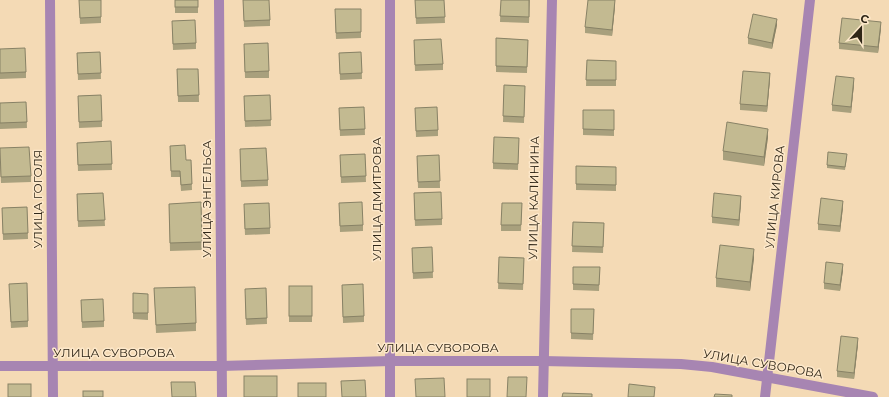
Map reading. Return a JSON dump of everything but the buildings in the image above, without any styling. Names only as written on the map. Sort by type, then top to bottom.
[{"type":"street","name":"УЛИЦА ГОГОЛЯ","points":[[50,0],[52,397]]},
{"type":"street","name":"УЛИЦА ЭНГЕЛЬСА","points":[[219,0],[222,397]]},
{"type":"street","name":"УЛИЦА ДМИТРОВА","points":[[390,0],[390,397]]},
{"type":"street","name":"УЛИЦА КАЛИНИНА","points":[[543,397],[552,0]]},
{"type":"street","name":"УЛИЦА КИРОВА","points":[[765,397],[810,0]]},
{"type":"street","name":"УЛИЦА СУВОРОВА","points":[[0,366],[221,366],[390,361],[543,361],[681,364],[712,367],[874,397]]}]
